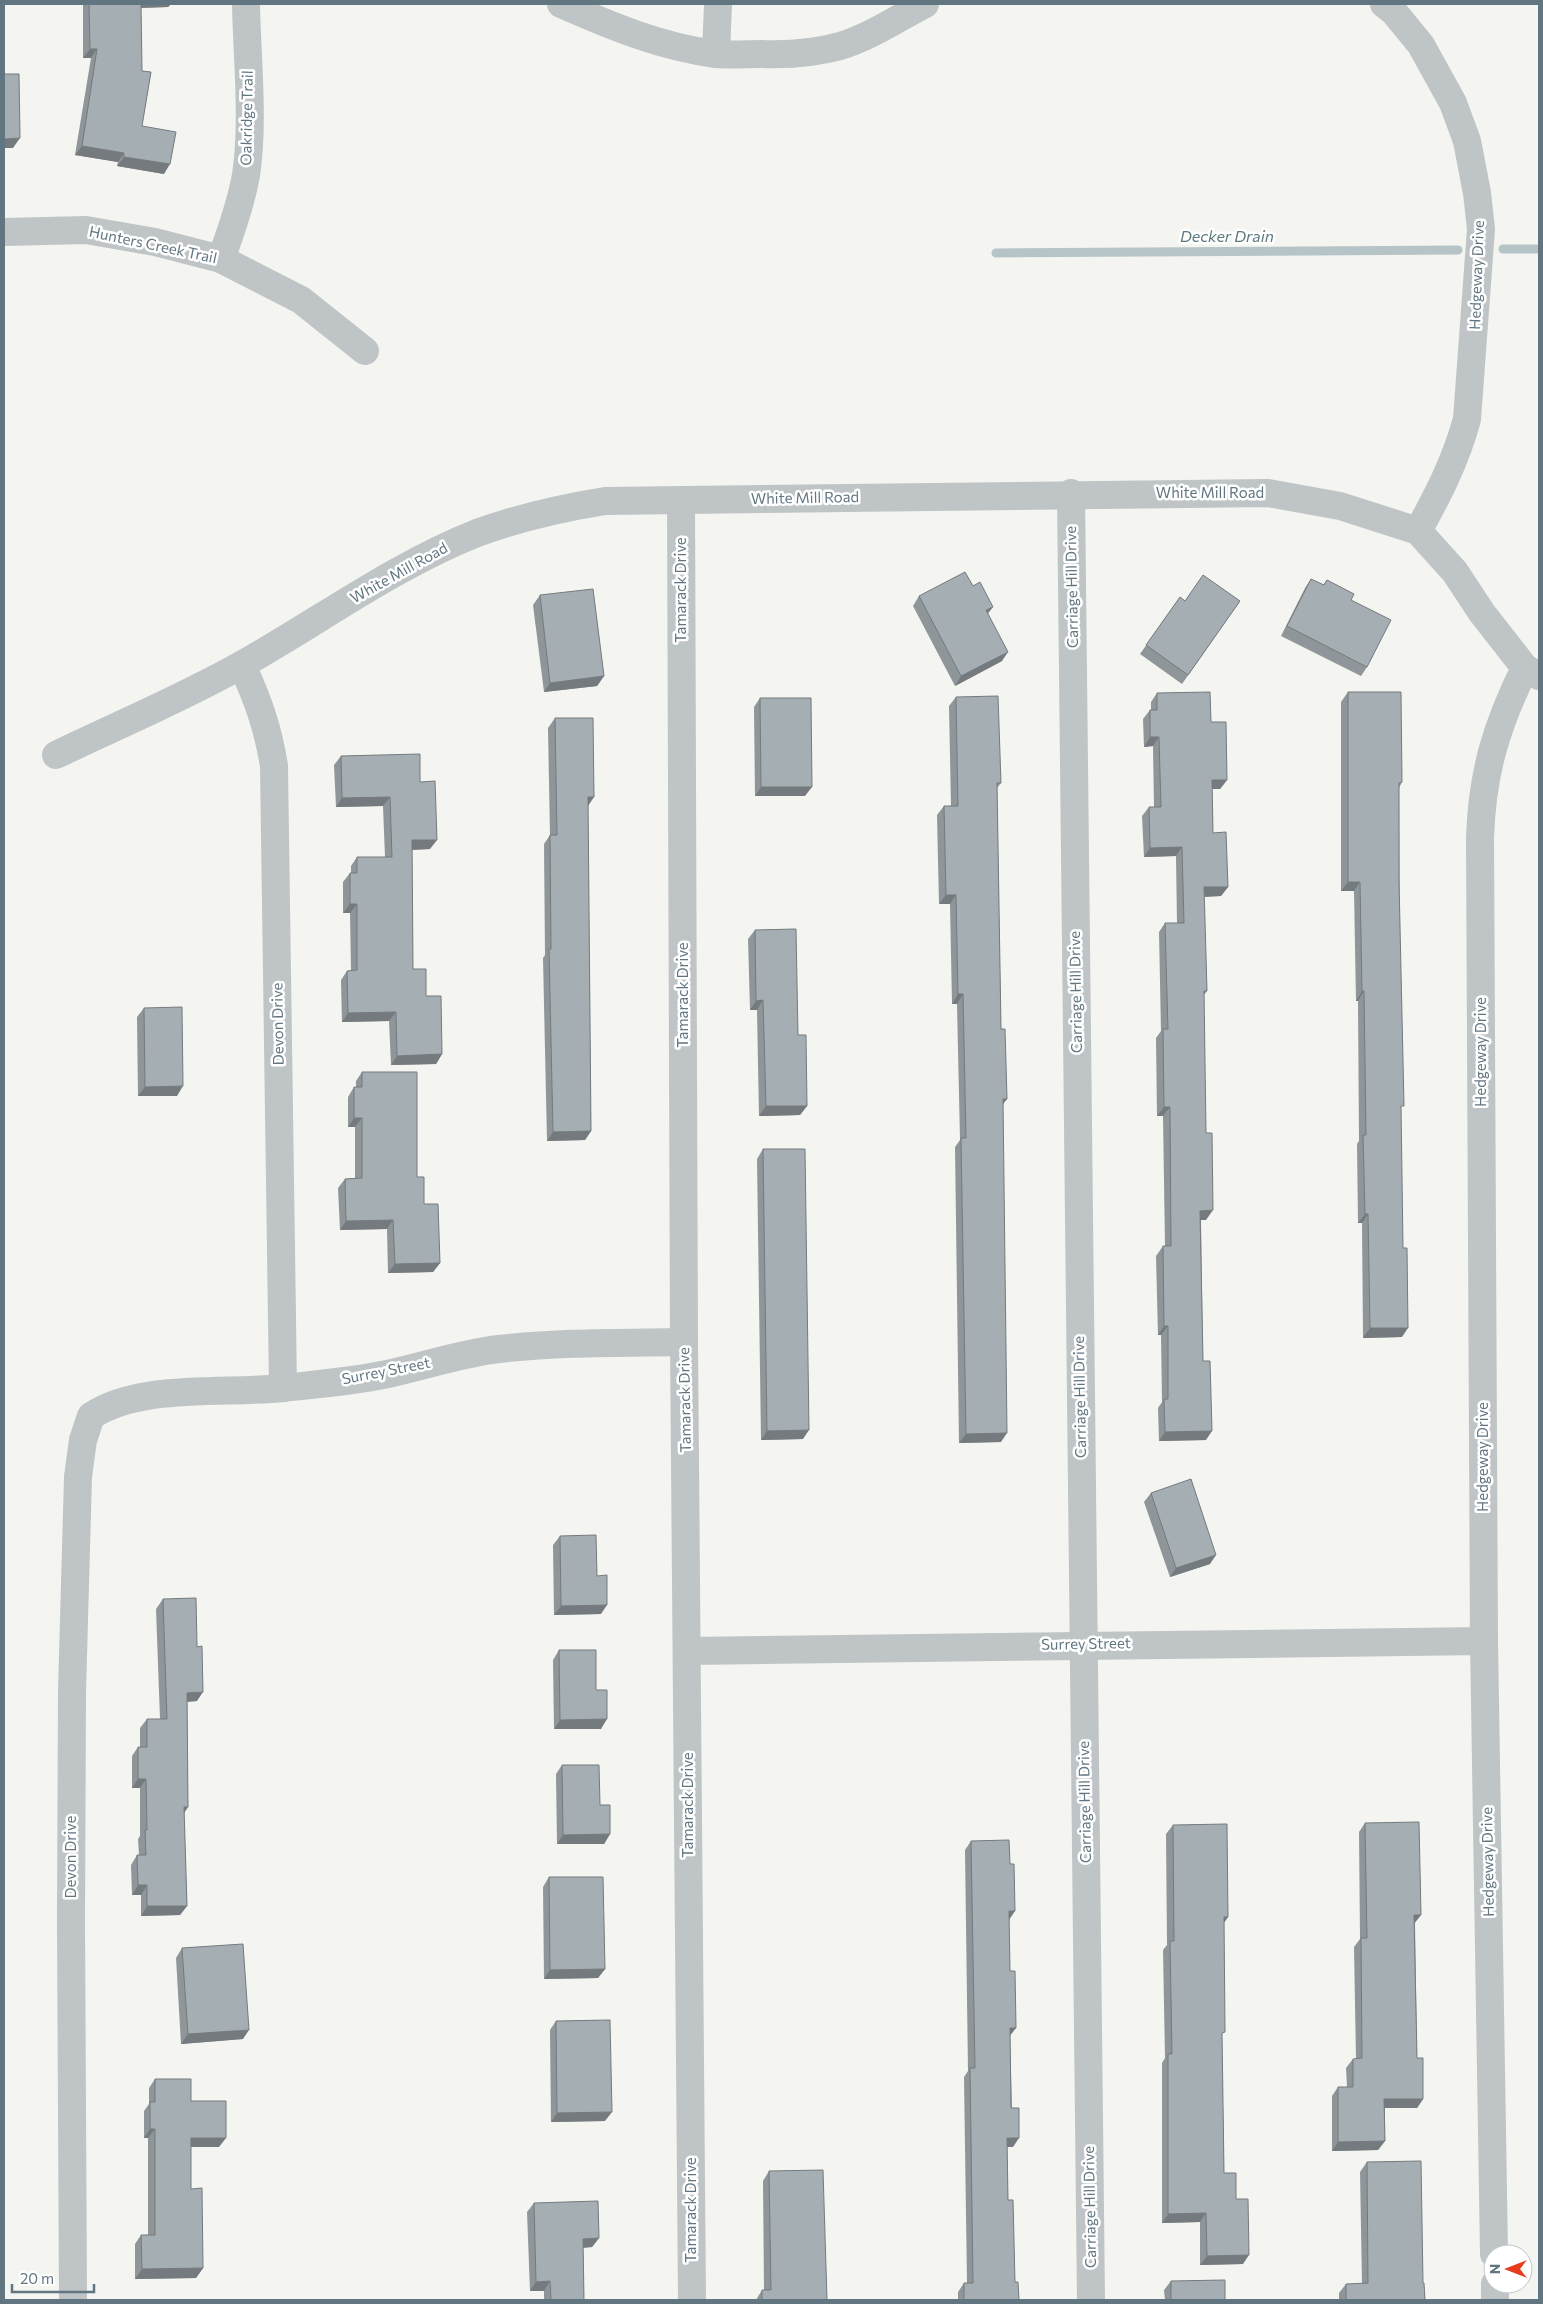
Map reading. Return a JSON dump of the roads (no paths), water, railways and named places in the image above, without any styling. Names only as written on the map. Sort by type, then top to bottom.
[{"type":"street","name":"Oakridge Trail","points":[[221,259],[235,220],[246,175],[248,139],[246,4]]},
{"type":"street","points":[[561,4],[615,28],[654,41],[716,54],[778,54],[821,51],[862,38],[925,4]]},
{"type":"street","points":[[716,54],[718,4]]},
{"type":"street","name":"Hedgeway Drive","points":[[1384,4],[1394,12],[1421,45],[1453,103],[1467,141],[1477,192],[1481,229],[1467,419],[1461,441],[1444,484],[1418,531]]},
{"type":"street","name":"Hunters Creek Trail","points":[[4,232],[86,230],[155,242],[221,259],[301,300],[365,350]]},
{"type":"street","name":"White Mill Road","points":[[56,755],[242,665],[407,566],[478,533],[556,510],[605,501],[1072,493],[1268,493],[1340,506],[1418,531]]},
{"type":"street","name":"Carriage Hill Drive","points":[[1072,493],[1082,1644],[1092,2300]]},
{"type":"street","name":"Tamarack Drive","points":[[681,500],[684,1342],[692,2300]]},
{"type":"street","points":[[1418,531],[1455,572],[1482,613],[1532,672]]},
{"type":"street","name":"Devon Drive","points":[[242,665],[260,705],[269,732],[274,766],[283,1388]]},
{"type":"street","name":"Hedgeway Drive","points":[[1494,2244],[1484,1641],[1480,810],[1492,747],[1506,706],[1532,672]]},
{"type":"street","name":"Surrey Street","points":[[91,1416],[120,1401],[152,1395],[283,1388],[390,1373],[498,1349],[547,1345],[684,1342]]},
{"type":"street","name":"Devon Drive","points":[[73,2300],[72,1692],[78,1477],[83,1440],[91,1416]]},
{"type":"street","name":"Surrey Street","points":[[687,1651],[1082,1644],[1484,1641]]},
{"type":"waterway","name":"Decker Drain","points":[[1503,249],[1539,249]]},
{"type":"waterway","name":"Decker Drain","points":[[996,253],[1458,250]]}]
